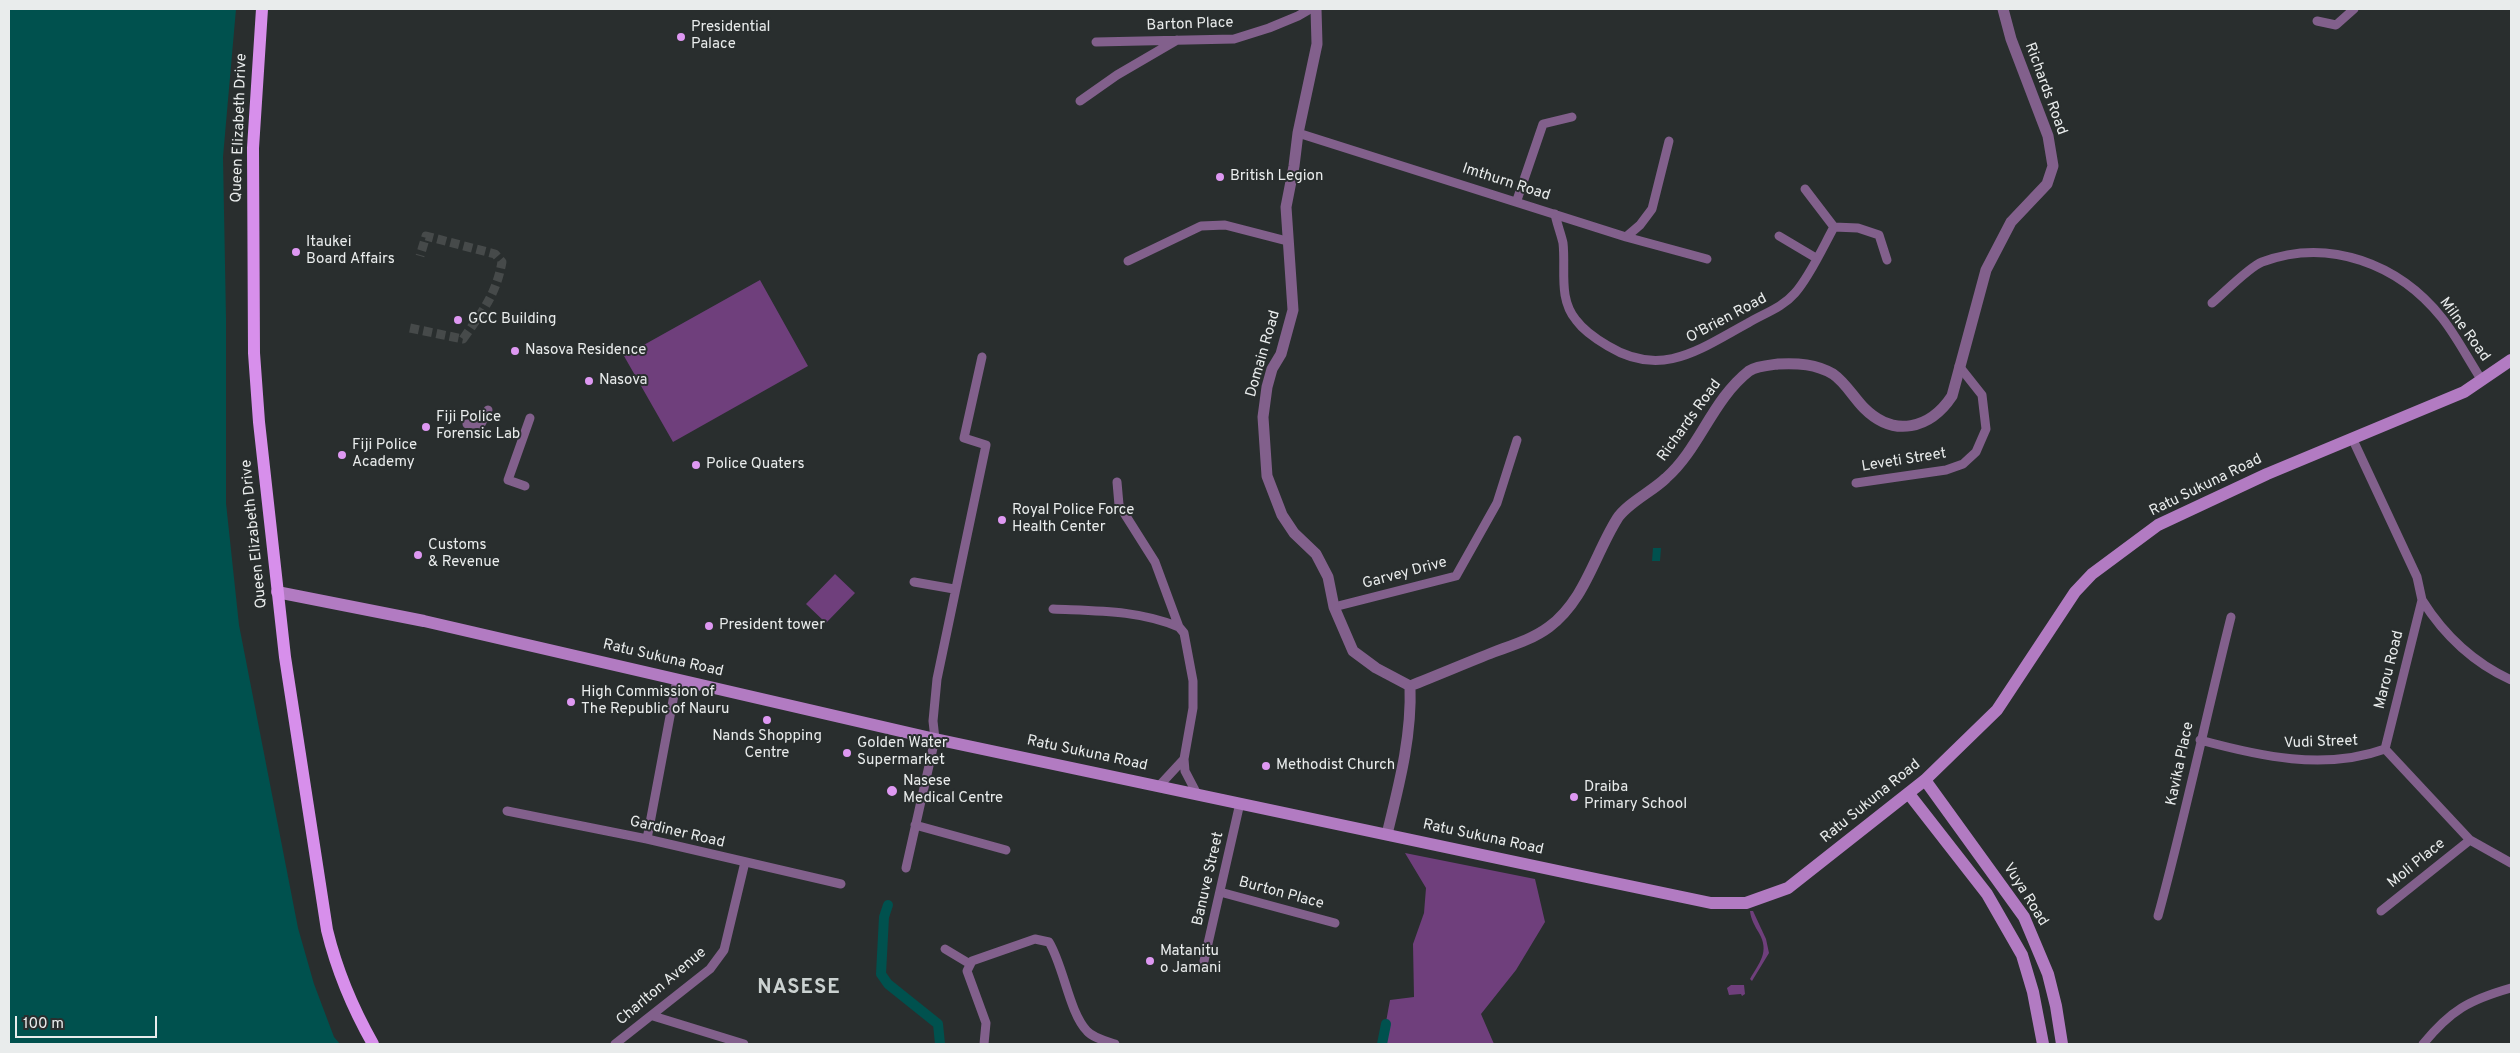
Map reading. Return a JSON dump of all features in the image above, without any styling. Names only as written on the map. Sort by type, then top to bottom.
[{"type":"main road","name":"Queen Elizabeth Drive","points":[[262,9],[253,148],[254,353],[259,422],[278,592],[327,930],[336,967],[349,1000],[373,1044]]},
{"type":"main road","name":"Ratu Sukuna Road","points":[[278,592],[424,621],[935,739],[1711,903],[1730,904],[1757,900],[1788,888],[1925,780],[1997,710],[2075,592],[2092,574],[2158,525],[2266,474],[2353,440],[2464,392],[2511,360]]},
{"type":"main road","name":"Vuya Road","points":[[1925,780],[2024,917],[2048,974],[2062,1044]]},
{"type":"main road","points":[[1909,794],[1986,894],[2022,955],[2034,992],[2043,1044]]},
{"type":"street","name":"Barton Place","points":[[1096,42],[1234,39],[1269,28],[1310,9]]},
{"type":"street","name":"Domain Road","points":[[1316,9],[1317,44],[1298,132],[1286,208],[1293,310],[1280,354],[1272,369],[1267,387],[1263,417],[1266,468],[1282,515],[1294,533],[1316,554],[1328,577],[1334,607],[1353,652],[1376,668],[1410,686]]},
{"type":"street","name":"Richards Road","points":[[1410,686],[1530,638],[1558,619],[1570,607],[1584,585],[1618,516],[1667,478],[1687,453],[1715,408],[1751,370],[1794,363],[1817,367],[1835,375],[1865,409],[1884,423],[1907,426],[1928,422],[1943,410],[1952,396],[1986,270],[2011,222],[2047,184],[2053,166],[2048,136],[2011,39],[2003,9]]},
{"type":"street","points":[[2317,20],[2336,25],[2354,9]]},
{"type":"street","points":[[1080,101],[1117,75],[1177,40]]},
{"type":"street","points":[[1516,200],[1543,124],[1572,117]]},
{"type":"street","name":"Imthurn Road","points":[[1298,132],[1516,200],[1626,237],[1707,259]]},
{"type":"street","points":[[1626,237],[1652,209],[1669,141]]},
{"type":"street","points":[[1805,189],[1834,227],[1858,228],[1879,235],[1887,260]]},
{"type":"street","name":"O'Brien Road","points":[[1555,214],[1562,241],[1564,300],[1575,320],[1594,337],[1637,360],[1660,361],[1683,357],[1782,306],[1797,291],[1834,227]]},
{"type":"street","points":[[1128,261],[1201,226],[1225,226],[1288,241]]},
{"type":"street","points":[[1779,236],[1816,258]]},
{"type":"street","name":"Milne Road","points":[[2212,303],[2261,262],[2308,252],[2362,258],[2411,286],[2442,318],[2481,379]]},
{"type":"street","points":[[906,868],[935,739],[933,721],[937,679],[954,590],[986,445],[964,438],[982,356]]},
{"type":"street","name":"Leveti Street","points":[[1856,483],[1946,470],[1963,464],[1976,452],[1986,429],[1982,395],[1959,366]]},
{"type":"street","points":[[466,424],[482,424],[488,410]]},
{"type":"street","points":[[525,486],[508,480],[530,418]]},
{"type":"street","name":"Garvey Drive","points":[[1334,607],[1456,576],[1497,504],[1517,440]]},
{"type":"street","name":"Marou Road","points":[[2353,440],[2417,577],[2422,600],[2385,749]]},
{"type":"street","points":[[1117,482],[1119,505],[1155,562],[1179,628]]},
{"type":"street","points":[[914,582],[954,590]]},
{"type":"street","points":[[2422,600],[2434,617],[2464,650],[2489,670],[2511,680]]},
{"type":"street","points":[[1053,609],[1128,612],[1157,618],[1179,628],[1184,633],[1192,681],[1193,708],[1184,759],[1185,771],[1197,794]]},
{"type":"street","name":"Kavika Place","points":[[2158,916],[2178,844],[2200,740],[2231,617]]},
{"type":"street","points":[[646,838],[677,679]]},
{"type":"street","points":[[1387,834],[1411,712],[1410,686]]},
{"type":"street","name":"Vudi Street","points":[[2200,740],[2256,755],[2287,760],[2368,755],[2385,749]]},
{"type":"street","points":[[2385,749],[2470,840],[2511,863]]},
{"type":"street","points":[[1159,786],[1184,759]]},
{"type":"street","name":"Banuve Street","points":[[1204,961],[1240,803]]},
{"type":"street","name":"Gardiner Road","points":[[507,811],[646,838],[841,884]]},
{"type":"street","points":[[915,825],[1006,850]]},
{"type":"street","name":"Moli Place","points":[[2381,911],[2470,840]]},
{"type":"street","name":"Charlton Avenue","points":[[615,1044],[653,1016],[710,969],[724,950],[744,862]]},
{"type":"street","name":"Burton Place","points":[[1220,892],[1335,923]]},
{"type":"street","points":[[984,1044],[986,1023],[967,971],[970,964],[972,961],[1034,939],[1049,942],[1057,956],[1078,1019],[1088,1033],[1115,1044]]},
{"type":"street","points":[[946,948],[970,964]]},
{"type":"street","points":[[2423,1044],[2439,1025],[2457,1010],[2479,997],[2511,989]]},
{"type":"street","points":[[653,1016],[744,1044]]},
{"type":"shaded area","points":[[760,280],[808,366],[673,442],[624,356]]},
{"type":"shaded area","points":[[835,574],[855,593],[826,623],[806,604]]},
{"type":"shaded area","points":[[1405,853],[1535,879],[1545,922],[1516,970],[1481,1014],[1494,1044],[1382,1044],[1390,1000],[1414,997],[1413,944],[1424,913],[1426,888]]},
{"type":"shaded area","points":[[1750,911],[1753,911],[1766,939],[1769,953],[1752,981],[1750,979],[1760,962],[1764,946]]},
{"type":"shaded area","points":[[1731,985],[1744,985],[1745,994],[1742,996],[1741,994],[1729,995],[1727,988]]},
{"type":"water","points":[[9,9],[236,9],[223,157],[226,318],[226,503],[239,625],[298,928],[314,984],[334,1037],[340,1044],[9,1044]]},
{"type":"water","points":[[1653,548],[1661,548],[1660,561],[1652,561]]},
{"type":"waterway","points":[[888,905],[884,917],[881,974],[888,984],[938,1024],[940,1044]]},
{"type":"waterway","points":[[1382,1044],[1386,1024]]},
{"type":"tunnel","points":[[410,328],[463,339],[492,294],[502,262],[495,254],[426,236],[420,256]]},
{"type":"place","name":"Presidential Palace","points":[[681,37]]},
{"type":"place","name":"British Legion","points":[[1220,177]]},
{"type":"place","name":"Itaukei Board Affairs","points":[[296,252]]},
{"type":"place","name":"GCC Building","points":[[458,320]]},
{"type":"place","name":"Nasova Residence","points":[[515,351]]},
{"type":"place","name":"Nasova","points":[[589,381]]},
{"type":"place","name":"Fiji Police Forensic Lab","points":[[426,427]]},
{"type":"place","name":"Fiji Police Academy","points":[[342,455]]},
{"type":"place","name":"Police Quaters","points":[[696,465]]},
{"type":"place","name":"Royal Police Force Health Center","points":[[1002,520]]},
{"type":"place","name":"Customs & Revenue","points":[[418,555]]},
{"type":"place","name":"President tower","points":[[709,626]]},
{"type":"place","name":"High Commission of The Republic of Nauru","points":[[571,702]]},
{"type":"place","name":"Nands Shopping Centre","points":[[767,720]]},
{"type":"place","name":"Golden Water Supermarket","points":[[847,753]]},
{"type":"place","name":"Methodist Church","points":[[1266,766]]},
{"type":"place","name":"Nasese Medical Centre","points":[[892,791]]},
{"type":"place","name":"Draiba Primary School","points":[[1574,797]]},
{"type":"place","name":"Matanitu o Jamani","points":[[1150,961]]},
{"type":"district","name":"NASESE","points":[[799,989]]}]
